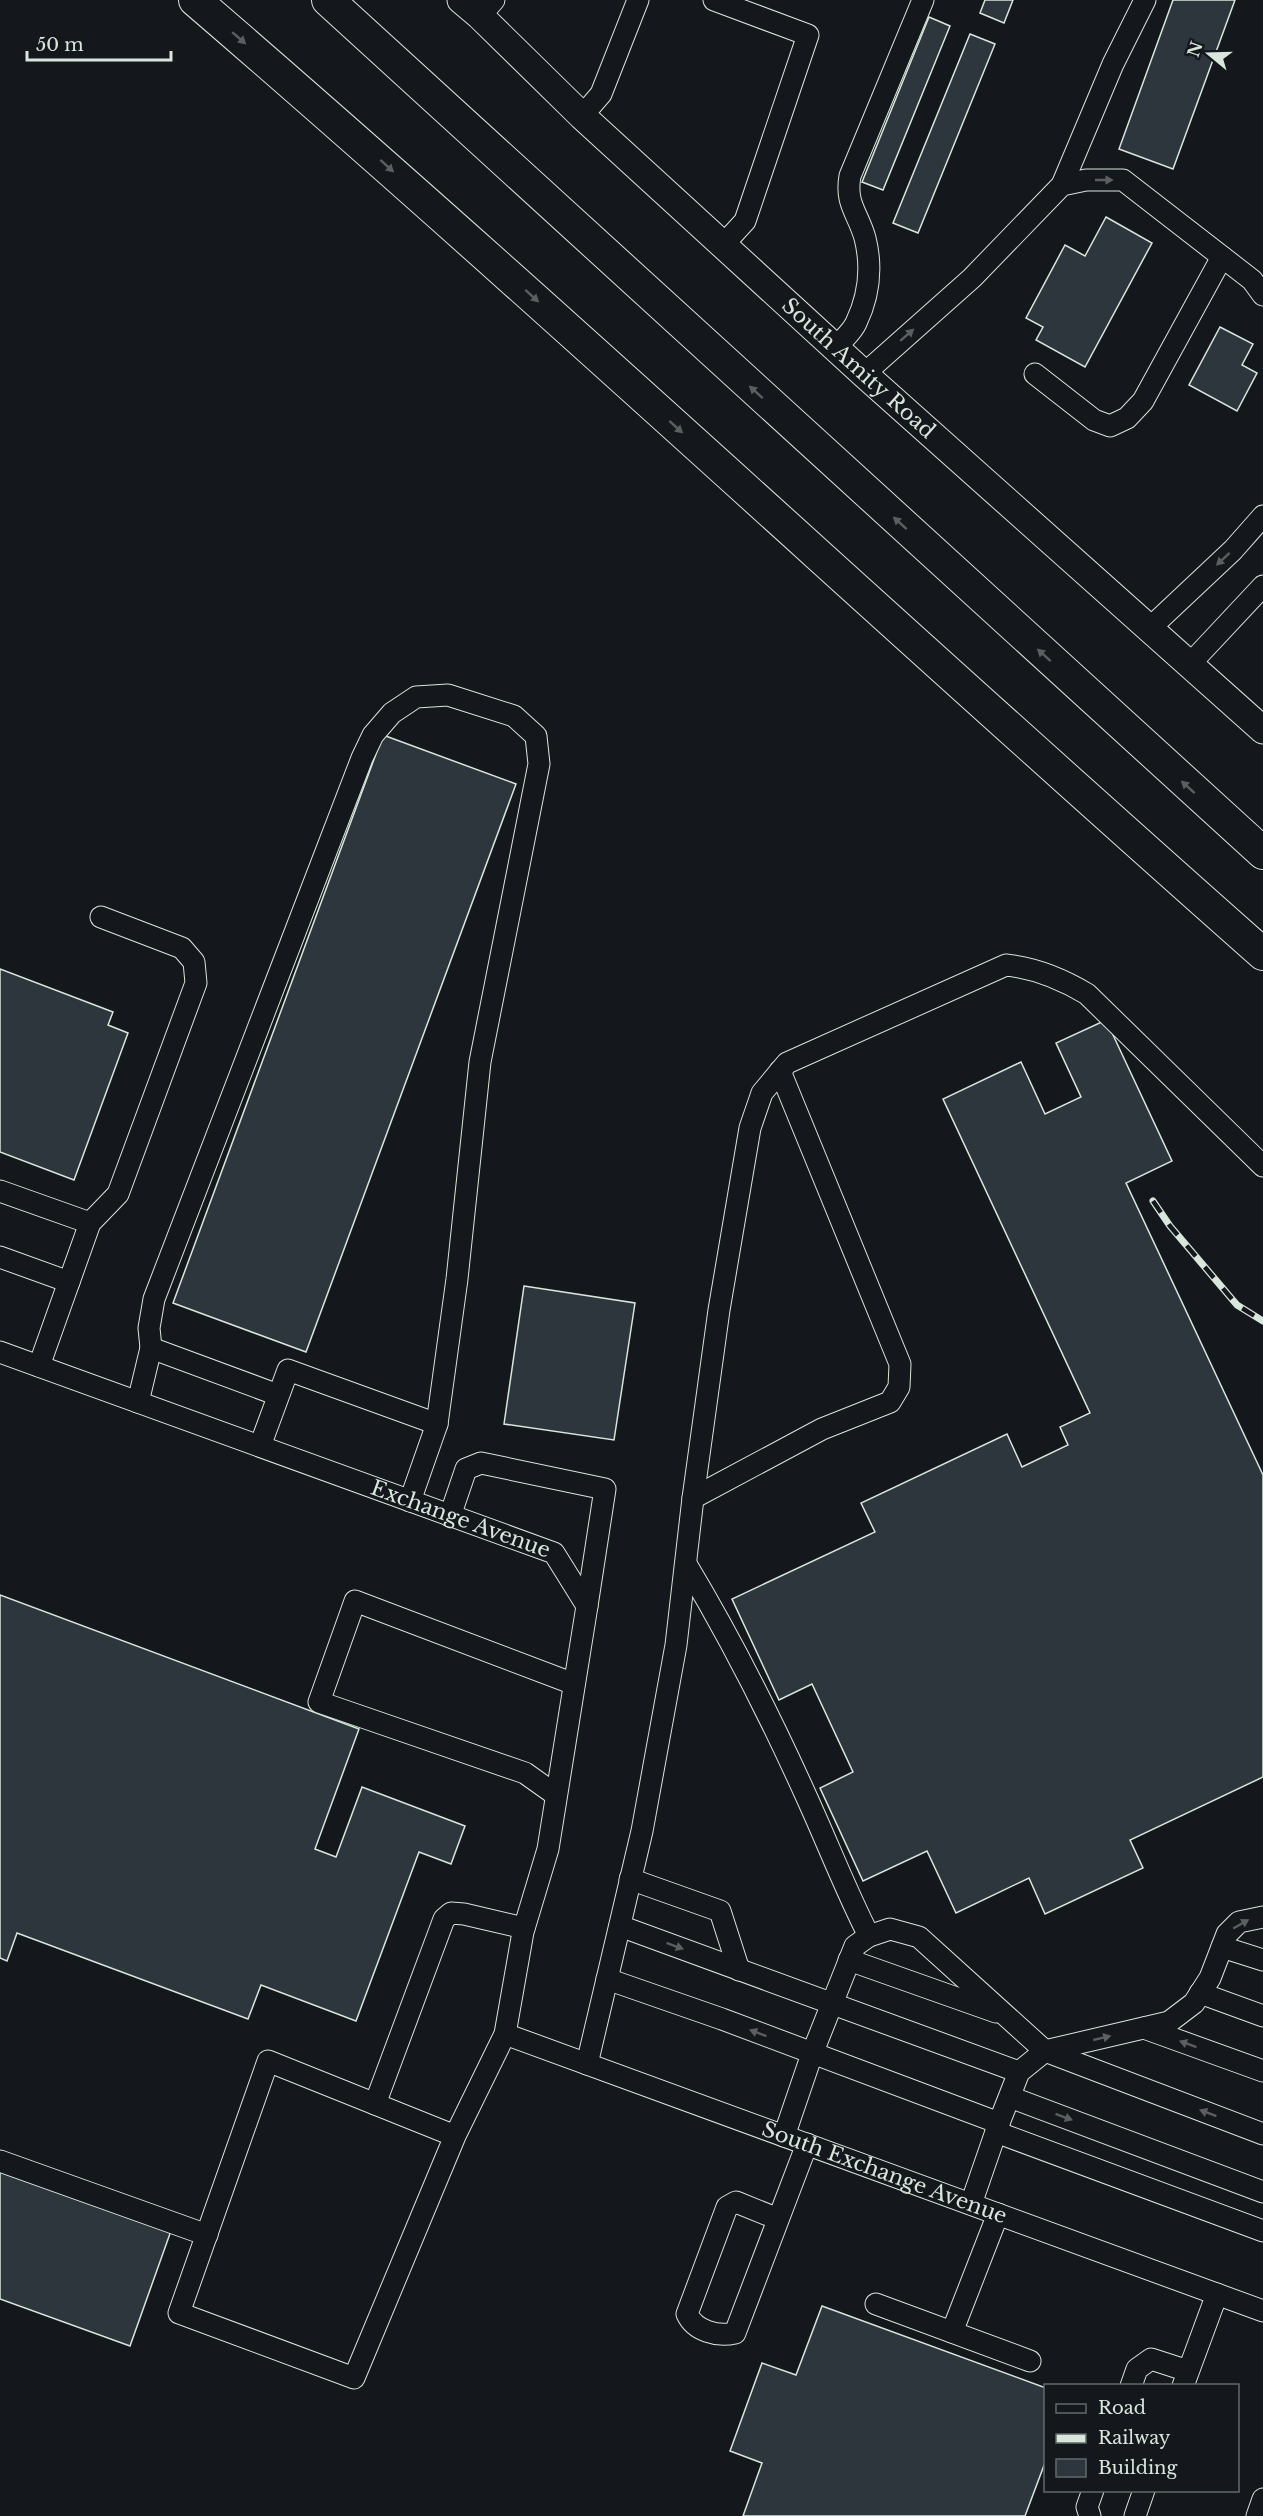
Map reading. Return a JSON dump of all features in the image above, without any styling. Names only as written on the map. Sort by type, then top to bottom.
[{"type":"highway","points":[[195,0],[383,162],[1078,790],[1263,954]]},
{"type":"highway","points":[[328,0],[1263,854]]},
{"type":"highway","points":[[1215,811],[1263,844]]},
{"type":"main road","name":"South Amity Road","points":[[478,5],[582,116],[864,374],[1263,730]]},
{"type":"street","points":[[582,116],[601,94],[638,0]]},
{"type":"street","points":[[714,0],[808,35],[745,221],[723,245]]},
{"type":"street","points":[[836,348],[856,324],[870,274],[864,237],[852,210],[847,191],[850,176],[923,0]]},
{"type":"street","points":[[864,374],[972,278],[1062,185],[1113,64],[1145,0]]},
{"type":"street","points":[[1062,185],[1086,180],[1123,180],[1252,280],[1263,295]]},
{"type":"street","points":[[1035,374],[1094,420],[1110,426],[1127,418],[1143,401],[1222,257]]},
{"type":"street","points":[[1150,628],[1233,550],[1263,516]]},
{"type":"street","points":[[1189,665],[1263,586]]},
{"type":"street","points":[[138,1402],[151,1348],[149,1328],[154,1299],[362,759],[374,735],[392,713],[416,697],[448,695],[514,716],[536,736],[539,764],[480,1062],[457,1279],[437,1424],[410,1501]]},
{"type":"street","points":[[39,1366],[90,1223],[118,1194],[196,983],[194,962],[182,948],[101,917]]},
{"type":"street","points":[[586,2064],[642,1831],[676,1645],[693,1498],[719,1310],[750,1128],[762,1093],[787,1063],[1006,965],[1025,967],[1069,983],[1087,994],[1263,1166]]},
{"type":"street","points":[[693,1498],[822,1429],[890,1402],[899,1387],[900,1364],[780,1071]]},
{"type":"street","points":[[0,1191],[90,1223]]},
{"type":"street","points":[[0,1257],[69,1282]]},
{"type":"street","points":[[151,1348],[279,1395]]},
{"type":"street","name":"Exchange Avenue","points":[[0,1352],[554,1553],[587,1606]]},
{"type":"street","points":[[260,1446],[288,1370],[437,1424]]},
{"type":"street","points":[[450,1515],[466,1469],[481,1463],[605,1489],[548,1849],[524,1928],[505,2034],[455,2136],[354,2378],[179,2313],[268,2061],[455,2136]]},
{"type":"street","points":[[686,1564],[723,1627],[807,1797],[845,1888],[869,1936]]},
{"type":"street","points":[[556,1795],[525,1773],[319,1702],[355,1601],[574,1684]]},
{"type":"street","points":[[630,1879],[720,1911],[739,1970]]},
{"type":"street","points":[[375,2104],[444,1919],[451,1913],[464,1914],[524,1928]]},
{"type":"street","points":[[971,2204],[1019,2072],[1045,2051],[1168,2022],[1194,2003],[1210,1978],[1227,1934],[1239,1922],[1263,1917]]},
{"type":"street","points":[[620,1926],[1019,2072]]},
{"type":"street","points":[[784,2136],[812,2054],[855,1946],[869,1936],[890,1929],[919,1937],[1045,2051],[1263,2134]]},
{"type":"street","points":[[1222,1947],[1263,1960]]},
{"type":"street","points":[[849,1960],[1005,2015]]},
{"type":"street","points":[[607,1979],[722,2019],[1263,2231]]},
{"type":"street","points":[[1200,1993],[1263,2016]]},
{"type":"street","points":[[1144,2028],[1263,2072]]},
{"type":"street","name":"South Exchange Avenue","points":[[505,2034],[1263,2311]]},
{"type":"street","points":[[1010,2097],[1263,2192]]},
{"type":"street","points":[[778,2219],[736,2202],[727,2207],[687,2314],[692,2324],[721,2336],[735,2333],[807,2144]]},
{"type":"street","points":[[0,2161],[207,2235]]},
{"type":"street","points":[[952,2332],[998,2214]]},
{"type":"street","points":[[1131,2384],[1137,2369],[1151,2359],[1186,2378],[1216,2294]]},
{"type":"street","points":[[876,2304],[1030,2361]]},
{"type":"street","points":[[1090,2516],[1087,2506],[1092,2492]]},
{"type":"street","points":[[1135,2516],[1143,2492]]},
{"type":"street","points":[[1257,2516],[1263,2499]]},
{"type":"building","points":[[985,0],[1013,0],[1004,23],[980,13]]},
{"type":"building","points":[[1173,0],[1235,0],[1173,169],[1119,149]]},
{"type":"building","points":[[929,17],[950,26],[883,190],[862,182]]},
{"type":"building","points":[[970,34],[995,44],[918,233],[893,223]]},
{"type":"building","points":[[1106,217],[1152,243],[1085,367],[1036,340],[1043,327],[1026,318],[1065,245],[1085,256]]},
{"type":"building","points":[[1220,327],[1253,344],[1242,365],[1257,373],[1237,411],[1189,385]]},
{"type":"building","points":[[383,735],[516,784],[306,1352],[173,1303]]},
{"type":"building","points":[[0,969],[113,1012],[108,1025],[128,1033],[74,1180],[0,1152]]},
{"type":"building","points":[[1106,1020],[1172,1161],[1126,1183],[1263,1475],[1263,1777],[1130,1840],[1143,1868],[1045,1914],[1029,1878],[956,1913],[927,1851],[863,1881],[820,1788],[853,1772],[812,1684],[779,1700],[732,1599],[875,1532],[861,1503],[1007,1434],[1022,1467],[1068,1445],[1060,1427],[1090,1413],[943,1099],[1021,1062],[1045,1114],[1081,1097],[1056,1043]]},
{"type":"building","points":[[524,1286],[635,1303],[614,1440],[504,1424]]},
{"type":"building","points":[[0,1595],[359,1729],[315,1849],[336,1857],[362,1787],[465,1826],[451,1864],[419,1852],[356,2021],[261,1985],[248,2019],[17,1933],[7,1961],[0,1958]]},
{"type":"building","points":[[0,2166],[172,2228],[130,2346],[0,2299]]},
{"type":"building","points":[[822,2306],[1044,2387],[1044,2465],[1025,2516],[743,2516],[762,2463],[730,2451],[762,2363],[796,2375]]},
{"type":"railway","points":[[1153,1201],[1170,1226],[1237,1305],[1263,1321]]}]
